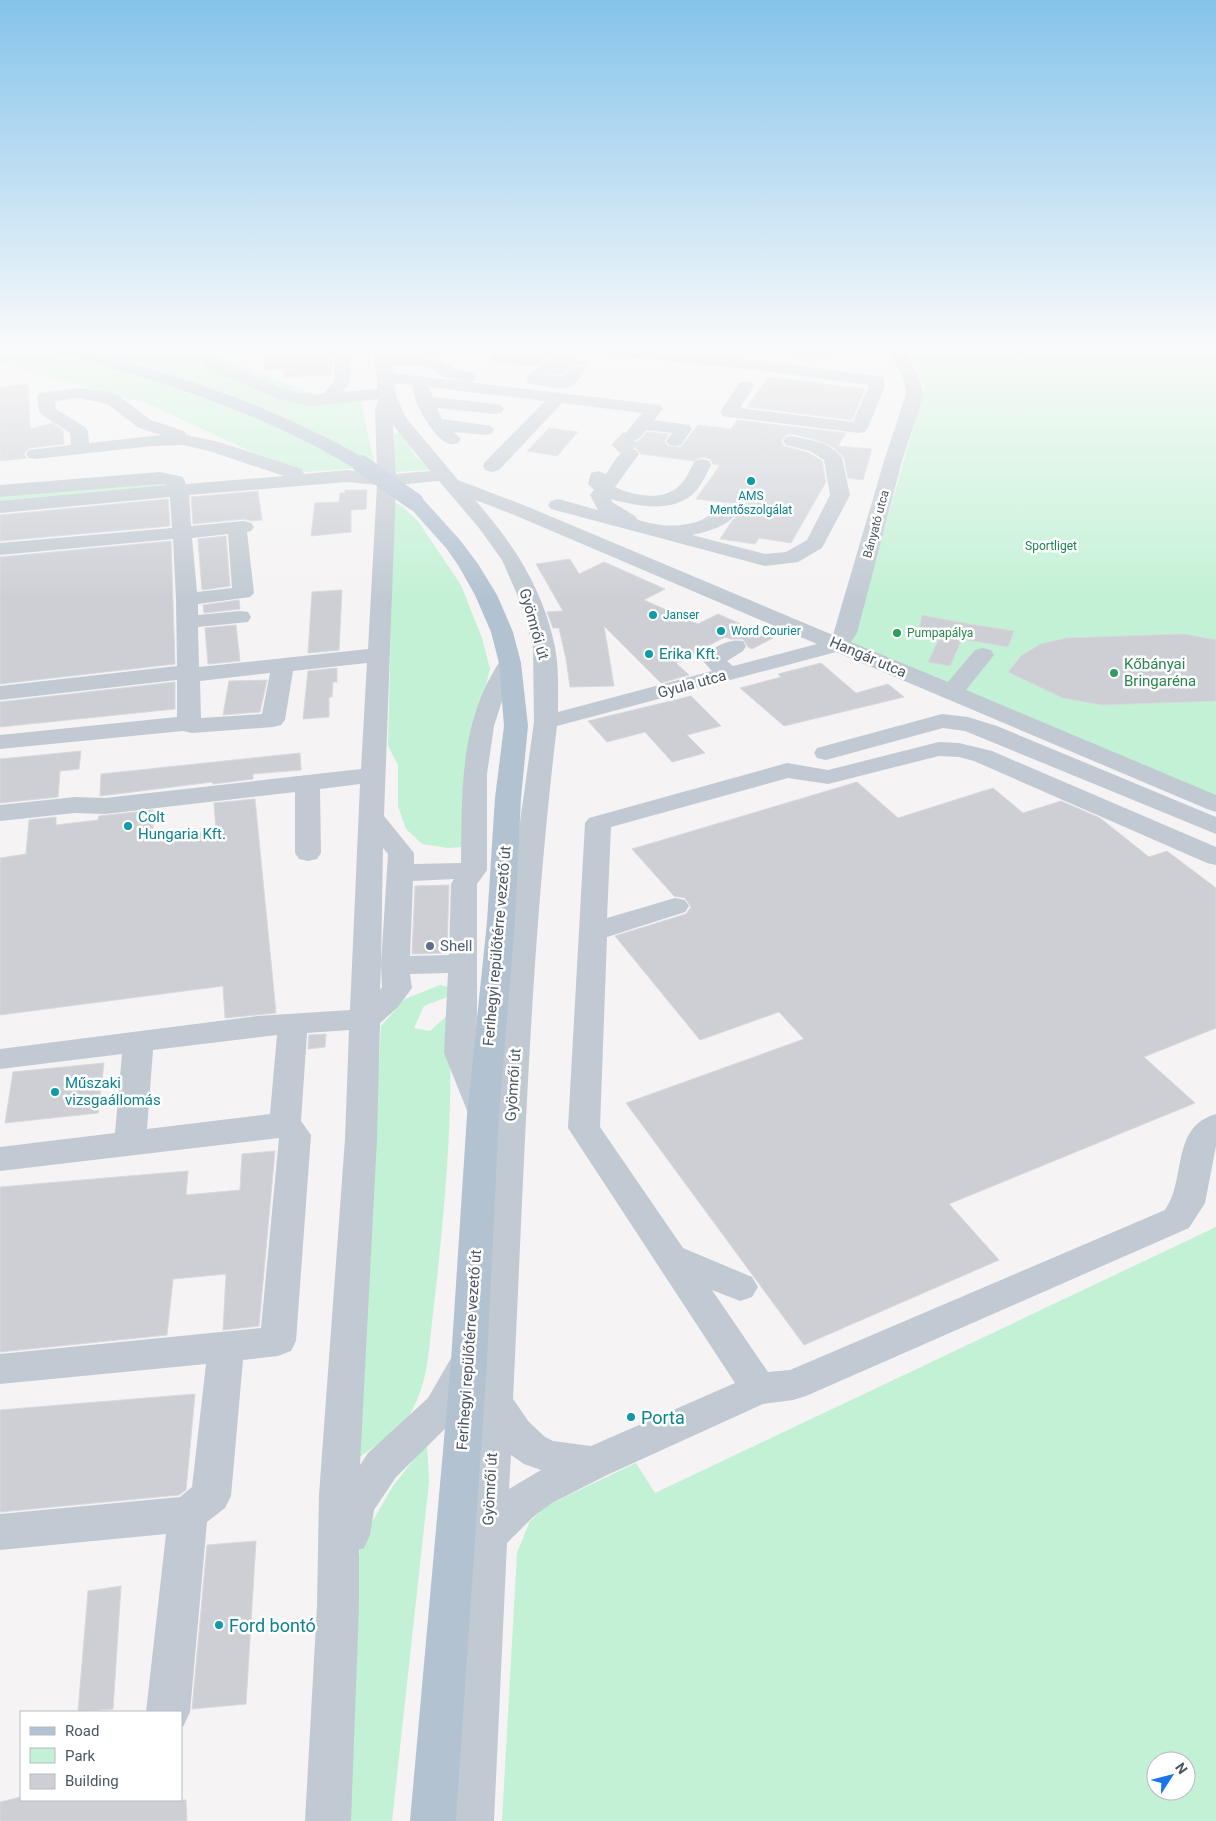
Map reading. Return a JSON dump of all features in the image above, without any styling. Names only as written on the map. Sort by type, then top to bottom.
[{"type":"main road","name":"Ferihegyi repülőtérre vezető út","points":[[302,431],[362,464],[415,502],[443,532],[468,564],[486,595],[502,632],[510,663],[516,726],[508,798],[501,922],[483,1115],[469,1361],[433,1821]]},
{"type":"street","points":[[77,431],[81,449]]},
{"type":"street","points":[[165,431],[312,478]]},
{"type":"street","points":[[328,1821],[338,1606],[340,1495],[360,1159],[371,817],[388,480],[385,431]]},
{"type":"street","name":"Gyömrői út","points":[[406,431],[486,524],[515,567],[531,601],[544,647],[546,669],[546,722],[532,829],[517,1024],[471,1821]]},
{"type":"street","points":[[446,431],[452,439]]},
{"type":"street","points":[[492,466],[525,431]]},
{"type":"street","points":[[638,431],[600,495],[600,500],[610,510],[652,531],[707,526],[721,519],[731,509]]},
{"type":"street","points":[[631,441],[674,431]]},
{"type":"street","points":[[675,441],[682,431]]},
{"type":"street","name":"Bányató utca","points":[[837,645],[846,633],[903,431]]},
{"type":"street","points":[[35,454],[153,441],[196,442]]},
{"type":"street","points":[[558,505],[765,560],[780,560],[800,555],[815,544],[840,495],[836,465],[833,458],[816,447],[787,448]]},
{"type":"street","points":[[603,489],[637,500],[665,500],[685,492],[702,465]]},
{"type":"street","points":[[0,507],[312,478],[362,476],[388,480],[448,479]]},
{"type":"street","points":[[0,491],[160,478],[176,481],[179,490],[187,598],[189,723]]},
{"type":"street","name":"Hangár utca","points":[[448,479],[951,693],[998,724],[1216,804]]},
{"type":"street","points":[[486,524],[496,514],[519,510]]},
{"type":"street","points":[[0,549],[240,527],[243,593],[187,598]]},
{"type":"street","points":[[188,622],[240,617]]},
{"type":"street","name":"Gyula utca","points":[[546,722],[837,645]]},
{"type":"street","points":[[729,674],[713,660],[735,646]]},
{"type":"street","points":[[0,693],[379,655]]},
{"type":"street","points":[[951,693],[983,655]]},
{"type":"street","points":[[483,1115],[459,1053],[462,1017],[464,884],[474,870],[475,774],[482,726],[490,701],[510,663]]},
{"type":"street","points":[[0,742],[189,723],[192,726],[273,720],[283,665]]},
{"type":"street","points":[[826,753],[942,722],[998,724],[1216,826]]},
{"type":"street","points":[[759,1389],[584,1128],[598,823],[787,770],[828,777],[939,749],[959,750],[983,756],[1216,857]]},
{"type":"street","points":[[0,813],[75,805],[105,806],[373,775]]},
{"type":"street","points":[[307,783],[308,853]]},
{"type":"street","points":[[0,1060],[293,1023],[365,1019],[388,1000],[397,988],[395,965],[401,873],[401,853],[371,817]]},
{"type":"street","points":[[401,873],[474,870]]},
{"type":"street","points":[[593,932],[675,906]]},
{"type":"street","points":[[501,922],[517,1024]]},
{"type":"street","points":[[395,965],[462,964]]},
{"type":"street","points":[[0,1369],[278,1341],[294,1134],[285,1124],[293,1023]]},
{"type":"street","points":[[130,1143],[138,1042]]},
{"type":"street","points":[[0,1159],[285,1124]]},
{"type":"street","points":[[488,1535],[519,1505],[538,1491],[593,1462],[759,1389],[793,1386],[1177,1219],[1188,1203],[1200,1143],[1216,1125]]},
{"type":"street","points":[[670,1257],[740,1287]]},
{"type":"street","points":[[0,1532],[188,1514],[211,1496],[226,1347]]},
{"type":"street","points":[[338,1606],[355,1505],[382,1465],[440,1408],[469,1361]]},
{"type":"street","points":[[495,1402],[519,1437],[530,1448],[542,1454],[593,1462]]},
{"type":"street","points":[[168,1711],[188,1514]]},
{"type":"green space","points":[[206,431],[367,431],[375,467],[305,472],[282,466]]},
{"type":"green space","name":"Sportliget","points":[[912,431],[1216,431],[1216,796],[851,644]]},
{"type":"green space","points":[[400,432],[416,457],[429,470],[396,472],[394,434]]},
{"type":"green space","points":[[162,480],[163,489],[0,504],[0,493]]},
{"type":"green space","points":[[394,502],[402,506],[418,521],[461,585],[482,638],[490,669],[483,697],[474,716],[466,775],[464,847],[448,848],[422,844],[406,829],[398,806],[398,765],[388,746]]},
{"type":"green space","points":[[440,985],[454,988],[450,996],[424,1006],[414,1028],[430,1031],[449,1014],[448,1160],[428,1360],[422,1387],[406,1419],[386,1438],[357,1459],[381,1026],[405,999]]},
{"type":"green space","points":[[1216,1227],[1216,1821],[502,1821],[517,1553],[530,1521],[548,1505],[636,1463],[655,1493]]},
{"type":"green space","points":[[427,1443],[429,1482],[392,1821],[346,1821],[355,1586],[361,1541],[393,1486]]},
{"type":"building","points":[[0,431],[63,431],[64,444],[29,448],[24,454],[27,458],[0,461]]},
{"type":"building","points":[[546,431],[578,432],[557,456],[527,451]]},
{"type":"building","name":"AMS Mentőszolgálat","points":[[693,431],[829,431],[846,433],[838,446],[872,449],[863,480],[848,478],[844,458],[833,447],[813,439],[792,434],[786,435],[781,441],[784,446],[809,453],[822,461],[826,482],[791,543],[759,538],[755,544],[720,539],[742,510],[740,504],[696,499],[720,465],[713,464],[710,459],[703,457],[693,461],[641,454],[636,448],[626,449],[630,443],[639,441],[647,432],[669,434],[664,441],[668,446],[681,447]]},
{"type":"building","points":[[345,490],[367,490],[366,509],[351,510],[351,532],[311,536],[315,503],[339,502],[340,493],[345,493]]},
{"type":"building","points":[[258,491],[262,520],[251,521],[244,519],[193,524],[191,497]]},
{"type":"building","points":[[168,499],[170,526],[0,541],[0,515]]},
{"type":"building","points":[[226,536],[230,586],[202,590],[198,539]]},
{"type":"building","points":[[171,541],[175,664],[0,684],[0,557]]},
{"type":"building","points":[[570,559],[579,574],[604,562],[665,589],[644,600],[698,624],[718,614],[773,638],[752,649],[748,647],[743,639],[725,637],[676,663],[689,675],[661,683],[604,626],[614,686],[570,687],[559,628],[553,628],[547,612],[563,611],[536,564]]},
{"type":"building","points":[[342,590],[339,650],[308,653],[312,592]]},
{"type":"building","points":[[239,600],[240,609],[204,613],[203,605]]},
{"type":"building","points":[[922,615],[1014,631],[1008,647],[962,639],[950,666],[928,662],[941,635],[919,631]]},
{"type":"building","points":[[236,625],[240,661],[208,664],[205,628]]},
{"type":"building","name":"Kőbányai Bringaréna","points":[[1184,634],[1216,640],[1216,701],[1102,705],[1063,698],[1008,672],[1022,655],[1041,644],[1066,638]]},
{"type":"building","points":[[821,663],[856,693],[888,684],[904,697],[784,726],[740,688],[781,677],[778,674]]},
{"type":"building","points":[[337,668],[337,682],[333,682],[332,697],[329,697],[329,717],[303,719],[308,671]]},
{"type":"building","points":[[267,680],[260,712],[223,715],[229,681]]},
{"type":"building","points":[[175,682],[175,709],[0,727],[0,702]]},
{"type":"building","points":[[691,696],[721,726],[687,735],[705,753],[672,762],[645,732],[607,742],[588,721]]},
{"type":"building","points":[[81,751],[79,769],[60,771],[58,797],[0,803],[0,759]]},
{"type":"building","points":[[300,753],[301,770],[253,774],[253,779],[213,784],[212,782],[100,796],[101,774]]},
{"type":"building","points":[[857,782],[898,818],[993,788],[1023,813],[1061,801],[1100,818],[1149,857],[1167,851],[1216,888],[1216,1028],[1144,1057],[1195,1103],[949,1204],[999,1260],[804,1345],[626,1103],[804,1039],[779,1012],[700,1040],[615,936],[686,914],[691,907],[685,898],[674,896],[632,849]]},
{"type":"building","points":[[255,799],[276,1013],[225,1018],[223,986],[0,1015],[0,858],[26,854],[29,820],[56,817],[56,825],[98,820],[99,816],[153,810],[153,839],[216,831],[214,803]]},
{"type":"building","points":[[449,885],[447,953],[412,954],[415,886]]},
{"type":"building","points":[[326,1034],[325,1047],[308,1049],[309,1035]]},
{"type":"building","name":"Műszaki vizsgaállomás","points":[[104,1063],[98,1113],[5,1123],[13,1072]]},
{"type":"building","points":[[275,1151],[259,1326],[223,1330],[226,1274],[173,1279],[167,1335],[0,1352],[0,1187],[188,1171],[186,1195],[240,1190],[242,1154]]},
{"type":"building","points":[[195,1394],[186,1490],[179,1495],[0,1512],[0,1410]]},
{"type":"building","name":"Ford bontó","points":[[256,1541],[246,1704],[192,1709],[207,1545]]},
{"type":"building","points":[[121,1586],[113,1709],[78,1711],[88,1591]]},
{"type":"building","points":[[20,1797],[20,1801],[186,1800],[187,1821],[0,1821],[0,1802]]},
{"type":"tunnel","points":[[618,451],[632,436]]},
{"type":"place","name":"AMS Mentőszolgálat","points":[[751,481]]},
{"type":"place","name":"Janser","points":[[653,615]]},
{"type":"place","name":"Word Courier","points":[[721,631]]},
{"type":"place","name":"Pumpapálya","points":[[897,633]]},
{"type":"place","name":"Erika Kft.","points":[[649,654]]},
{"type":"place","name":"Kőbányai Bringaréna","points":[[1114,673]]},
{"type":"place","name":"Colt Hungaria Kft.","points":[[128,826]]},
{"type":"place","name":"Shell","points":[[430,946]]},
{"type":"place","name":"Műszaki vizsgaállomás","points":[[55,1092]]},
{"type":"place","name":"Porta","points":[[631,1417]]},
{"type":"place","name":"Ford bontó","points":[[219,1625]]}]
